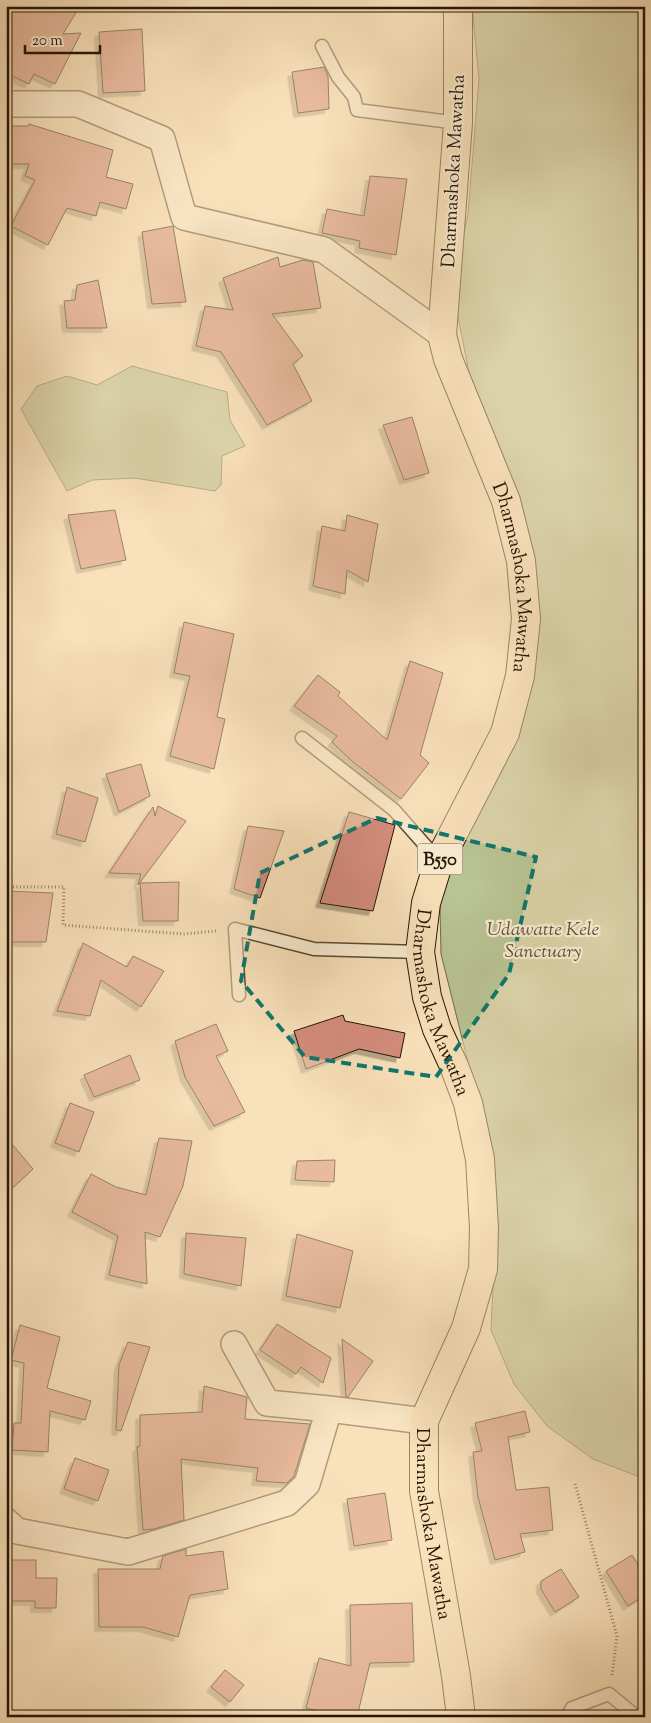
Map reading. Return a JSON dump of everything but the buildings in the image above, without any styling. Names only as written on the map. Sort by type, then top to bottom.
[{"type":"main road","name":"Dharmashoka Mawatha","points":[[458,6],[458,123],[442,335],[448,359],[506,501],[521,561],[526,619],[520,676],[505,733],[440,861],[426,903],[420,952],[427,997],[437,1029],[468,1103],[480,1159],[484,1228],[483,1269],[466,1328],[424,1421],[424,1491],[456,1676],[461,1717]]},
{"type":"street","points":[[6,104],[78,104],[162,139],[184,218],[324,250],[442,335]]},
{"type":"street","points":[[234,1344],[267,1403],[424,1421]]},
{"type":"street","points":[[6,1521],[17,1531],[128,1552],[287,1503],[307,1484],[329,1409]]},
{"type":"lane","points":[[322,46],[338,77],[354,97],[357,110],[458,123]]},
{"type":"lane","points":[[302,738],[394,810],[440,861]]},
{"type":"lane","points":[[239,995],[235,929],[314,949],[420,952]]},
{"type":"lane","points":[[567,1717],[572,1708],[610,1694],[637,1717]]},
{"type":"path","points":[[6,887],[64,887],[63,926],[183,934],[235,929]]},
{"type":"path","points":[[575,1484],[616,1636],[610,1694]]},
{"type":"highlighted area","points":[[377,818],[536,857],[509,974],[436,1077],[305,1057],[241,981],[260,873]]},
{"type":"green space","name":"Udawatte Kele Sanctuary","points":[[472,6],[645,6],[645,1479],[593,1459],[547,1426],[514,1384],[491,1330],[494,1265],[483,1122],[441,954],[439,861],[505,733],[526,619],[473,393],[452,286],[468,214],[479,79]]},
{"type":"green space","points":[[132,366],[227,392],[230,420],[245,446],[222,456],[221,485],[215,491],[135,478],[92,480],[67,491],[21,409],[37,386],[67,376],[97,385]]}]
